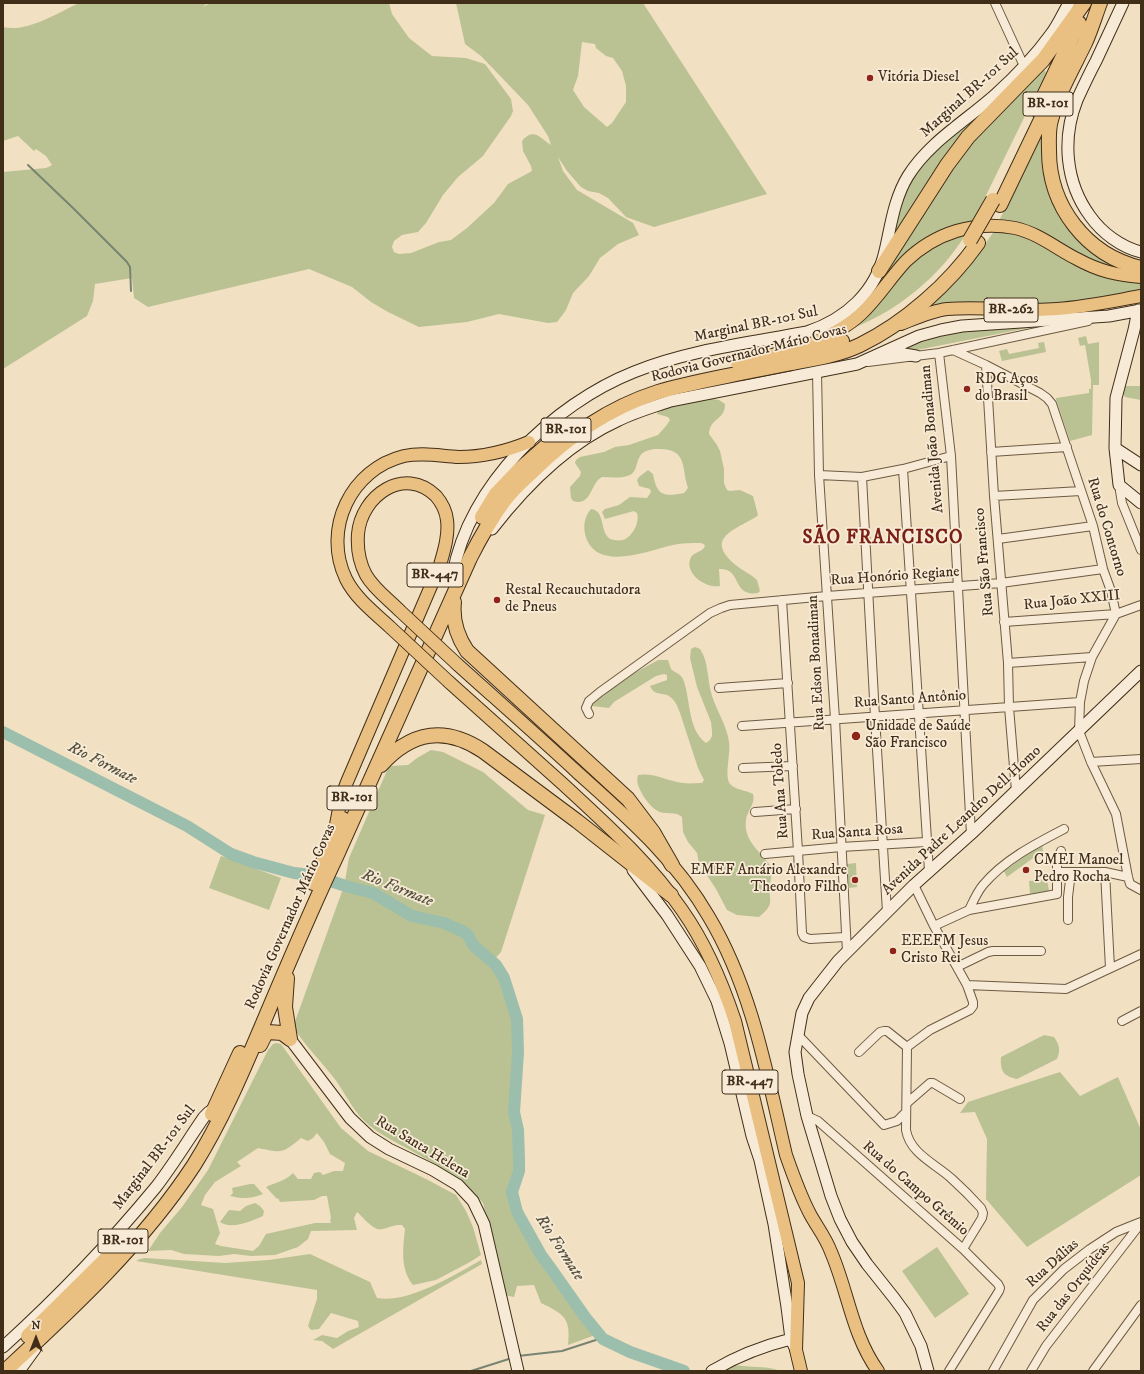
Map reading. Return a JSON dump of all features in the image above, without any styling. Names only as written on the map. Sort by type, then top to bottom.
[{"type":"highway","points":[[879,272],[947,165],[968,138],[1043,60],[1084,3]]},
{"type":"highway","name":"Rodovia Governador Mário Covas","points":[[996,203],[1088,3]]},
{"type":"highway","name":"Rodovia Governador Mário Covas","points":[[3,1361],[132,1232],[157,1202],[203,1134],[310,901],[371,780],[478,524],[496,494],[542,449],[569,428],[601,408],[634,392],[673,379],[842,352],[860,345],[883,331],[932,294],[966,260],[974,241],[996,203],[1097,3]]},
{"type":"highway","points":[[1100,3],[1086,40],[1057,101],[1050,121],[1048,135],[1050,176],[1062,206],[1070,220],[1079,231],[1100,249],[1113,257],[1130,265],[1141,268]]},
{"type":"highway","name":"Rodovia Governador Mário Covas","points":[[793,361],[826,346],[849,340],[883,323],[906,306],[959,253],[974,241]]},
{"type":"highway","name":"Rodovia Governador Mário Covas","points":[[332,856],[333,840],[455,581],[470,558],[485,529],[505,500],[550,454],[574,435],[602,417],[635,401],[740,368]]},
{"type":"highway","points":[[455,581],[454,617],[460,638],[468,651],[628,799],[653,832],[672,865]]},
{"type":"highway","points":[[371,780],[381,764],[409,742],[433,734],[456,738],[470,743],[483,751],[607,844],[671,894]]},
{"type":"highway","name":"Rodovia Governador Mário Covas","points":[[5,1371],[130,1247],[173,1196],[194,1164],[232,1095],[289,961],[310,901]]},
{"type":"highway","points":[[289,961],[284,1004],[290,1038]]},
{"type":"highway","points":[[210,1137],[239,1091],[265,1035],[268,1032],[274,1032],[282,1033],[290,1038]]},
{"type":"main road","points":[[793,361],[848,325],[870,304],[906,262],[926,245],[955,231],[973,226],[1014,228],[1028,232],[1098,269],[1120,275],[1141,277]]},
{"type":"main road","name":"BR-262","points":[[883,331],[916,318],[946,310],[968,308],[1030,310],[1057,309],[1085,306],[1141,296]]},
{"type":"main road","name":"BR-447","points":[[529,442],[507,450],[484,455],[459,457],[423,454],[404,456],[378,467],[357,486],[347,501],[340,519],[338,545],[340,562],[346,578],[355,593],[449,682],[620,836],[671,894],[700,937],[729,1002],[744,1055],[798,1282],[796,1350]]},
{"type":"main road","name":"BR-447","points":[[333,840],[345,786],[440,565],[446,543],[448,521],[442,504],[434,495],[424,488],[407,484],[390,487],[373,498],[361,516],[357,539],[359,554],[366,575],[374,586],[399,610],[457,664],[627,816],[654,843],[710,917],[738,978],[759,1043],[786,1155],[802,1198],[831,1251],[858,1336],[878,1371]]},
{"type":"main road","points":[[796,1350],[801,1371]]},
{"type":"street","points":[[995,3],[1024,66]]},
{"type":"street","name":"Marginal BR-101 Sul","points":[[455,581],[456,557],[468,526],[488,490],[510,462],[529,442],[576,404],[596,391],[633,372],[667,360],[817,328],[841,317],[856,303],[879,272],[885,253],[896,201],[908,176],[921,158],[937,142],[996,94],[1038,51],[1052,33],[1069,3]]},
{"type":"street","points":[[1123,3],[1077,101],[1070,125],[1067,145],[1068,168],[1079,200],[1093,221],[1112,239],[1124,246],[1141,252]]},
{"type":"street","points":[[793,361],[817,372],[857,364],[939,353],[1140,310],[1116,398],[1115,448],[1122,503],[1141,550]]},
{"type":"street","points":[[857,364],[919,336],[962,326],[1109,316]]},
{"type":"street","points":[[783,336],[777,339],[769,350],[768,357],[770,364],[778,374],[785,376],[793,361]]},
{"type":"street","points":[[746,342],[755,348],[759,353],[762,365],[757,378],[747,386]]},
{"type":"street","points":[[953,350],[986,365]]},
{"type":"street","points":[[886,351],[916,356]]},
{"type":"street","name":"Avenida João Bonadiman","points":[[939,353],[951,456],[971,834]]},
{"type":"street","points":[[470,558],[509,508],[529,486],[575,446],[602,428],[640,410],[747,386],[793,361]]},
{"type":"street","name":"Rua do Contorno","points":[[986,365],[1040,393],[1052,404],[1092,526],[1116,614]]},
{"type":"street","name":"Rua São Francisco","points":[[986,365],[994,496],[1008,663],[1009,707],[1016,791]]},
{"type":"street","name":"Rua Edson Bonadiman","points":[[817,372],[819,475],[835,719],[845,937],[847,952]]},
{"type":"street","points":[[991,452],[1066,447]]},
{"type":"street","points":[[1115,448],[1141,465]]},
{"type":"street","points":[[819,475],[862,477],[903,469],[951,456]]},
{"type":"street","points":[[903,469],[929,871]]},
{"type":"street","points":[[862,477],[887,912]]},
{"type":"street","points":[[1119,485],[1141,503]]},
{"type":"street","points":[[994,496],[1081,491]]},
{"type":"street","points":[[998,539],[1092,526]]},
{"type":"street","name":"Rua Honório Regiane","points":[[588,714],[586,708],[589,701],[710,613],[730,605],[827,596],[958,587],[1103,569]]},
{"type":"street","name":"Rua Ana Toledo","points":[[782,600],[796,810],[802,934],[804,937],[810,939],[845,937]]},
{"type":"street","name":"Rua João XXIII","points":[[1004,622],[1116,614],[1141,605]]},
{"type":"street","points":[[1116,614],[1092,657],[1084,681],[1080,702],[1079,731],[1091,762],[1116,814],[1130,884],[1141,890]]},
{"type":"street","points":[[1008,663],[1092,657]]},
{"type":"street","name":"Avenida Padre Leandro Dell Homo","points":[[928,1370],[921,1346],[905,1313],[860,1253],[840,1218],[831,1196],[807,1116],[798,1074],[795,1052],[802,1013],[809,998],[838,961],[914,885],[971,834],[1141,671]]},
{"type":"street","points":[[719,688],[788,683]]},
{"type":"street","name":"Rua Santo Antônio","points":[[742,726],[1080,702]]},
{"type":"street","points":[[1091,762],[1141,759]]},
{"type":"street","points":[[742,768],[793,766]]},
{"type":"street","points":[[755,812],[796,810]]},
{"type":"street","points":[[969,910],[982,886],[1002,867],[1035,844],[1064,829]]},
{"type":"street","name":"Rua Santa Rosa","points":[[765,854],[841,847],[926,842]]},
{"type":"street","points":[[607,844],[638,876],[667,915],[700,966],[716,1001],[730,1043],[752,1136],[760,1160],[779,1251],[791,1339],[796,1350]]},
{"type":"street","points":[[1057,894],[1057,861],[1061,851]]},
{"type":"street","points":[[1057,872],[1105,872],[1128,878]]},
{"type":"street","points":[[1068,920],[1068,897],[1071,872]]},
{"type":"street","points":[[1105,872],[1110,968]]},
{"type":"street","points":[[907,1047],[930,1030],[970,1010],[973,1006],[967,985],[934,926],[914,885]]},
{"type":"street","points":[[934,926],[969,910],[1057,894],[1068,897]]},
{"type":"street","points":[[957,967],[993,951],[1041,951]]},
{"type":"street","points":[[967,985],[1066,989],[1141,954]]},
{"type":"street","points":[[1122,1021],[1141,1011]]},
{"type":"street","points":[[859,1052],[880,1032],[884,1031],[887,1031],[907,1047]]},
{"type":"street","points":[[798,1035],[884,1125],[897,1121],[906,1112]]},
{"type":"street","name":"Rua Santa Helena","points":[[290,1038],[350,1118],[370,1137],[458,1185],[473,1201],[484,1224],[518,1371]]},
{"type":"street","points":[[907,1047],[907,1137],[921,1155],[952,1178],[981,1208],[983,1213],[982,1218],[963,1249]]},
{"type":"street","points":[[907,1103],[930,1083],[934,1083],[960,1099]]},
{"type":"street","name":"Marginal BR-101 Sul","points":[[3,1347],[71,1282],[118,1231],[156,1186],[204,1117],[215,1109]]},
{"type":"street","name":"Rua do Campo Grêmio","points":[[807,1116],[818,1121],[963,1249],[998,1284],[1000,1288],[999,1291],[949,1371]]},
{"type":"street","name":"Rua Dálias","points":[[996,1369],[1034,1300],[1048,1284],[1064,1269],[1090,1249],[1116,1232],[1141,1222]]},
{"type":"street","name":"Rua das Orquídeas","points":[[1031,1371],[1046,1346],[1141,1222]]},
{"type":"street","points":[[1093,1371],[1141,1305]]},
{"type":"street","points":[[19,1371],[50,1328]]},
{"type":"street","points":[[712,1371],[735,1358],[764,1346],[791,1339]]},
{"type":"green space","points":[[79,3],[207,3],[203,7],[210,3],[389,3],[392,14],[409,38],[432,56],[466,58],[485,64],[511,99],[513,111],[511,116],[483,156],[458,177],[443,195],[426,223],[418,232],[402,235],[394,241],[392,247],[394,252],[399,254],[411,253],[439,242],[451,240],[467,228],[494,203],[508,184],[532,171],[523,151],[522,141],[526,137],[534,134],[551,145],[548,136],[528,105],[481,56],[465,44],[456,3],[643,3],[767,194],[654,227],[626,217],[608,198],[599,193],[588,191],[581,187],[567,171],[558,157],[563,171],[577,190],[633,223],[639,235],[618,244],[600,258],[589,276],[573,293],[566,310],[557,322],[548,323],[499,314],[467,322],[419,327],[371,302],[352,287],[309,269],[148,307],[134,298],[132,278],[95,284],[93,301],[87,316],[3,369],[3,172],[46,168],[52,165],[46,156],[36,149],[34,151],[18,136],[3,141],[3,27],[12,28],[32,25],[52,17]],"holes":[[[582,42],[595,44],[596,48],[606,56],[613,58],[622,71],[626,86],[626,102],[612,123],[607,127],[584,107],[573,90],[578,76]]]},
{"type":"green space","points":[[1042,70],[1046,72],[1045,75],[973,222],[955,226],[864,304],[971,140]]},
{"type":"green space","points":[[1018,81],[893,238],[898,208],[911,178],[939,146]]},
{"type":"green space","points":[[1041,134],[1043,160],[1057,210],[1065,223],[1075,236],[1132,273],[1121,272],[999,221]]},
{"type":"green space","points":[[995,230],[1011,231],[1032,239],[1076,265],[1100,275],[1141,283],[1141,291],[1057,305],[947,305],[928,307],[970,265]]},
{"type":"green space","points":[[966,234],[944,264],[917,290],[886,312],[853,328],[873,309],[891,284],[920,255],[942,241]]},
{"type":"green space","points":[[1048,324],[917,350],[896,349],[914,342],[951,333],[990,328]]},
{"type":"green space","points":[[1086,336],[1088,344],[1099,342],[1099,385],[1093,385],[1092,435],[1070,441],[1056,398],[1089,393],[1089,389],[1091,389],[1091,380],[1085,345],[1080,346],[1078,338]]},
{"type":"green space","points":[[1044,342],[1046,352],[1002,361],[999,351],[1007,349],[1009,354],[1039,348],[1038,343]]},
{"type":"green space","points":[[1126,386],[1141,386],[1141,400],[1125,397],[1120,388]]},
{"type":"green space","points":[[707,398],[719,400],[725,404],[723,413],[712,425],[709,434],[720,451],[724,469],[724,483],[727,490],[740,490],[753,496],[758,515],[725,537],[722,542],[723,549],[727,557],[757,580],[760,591],[758,593],[744,591],[740,587],[735,577],[726,570],[719,569],[720,586],[708,585],[697,579],[690,569],[689,563],[691,557],[695,553],[704,548],[705,545],[701,543],[676,544],[624,556],[611,556],[600,553],[591,546],[585,534],[584,524],[587,514],[591,509],[599,513],[604,531],[610,539],[623,540],[632,533],[638,517],[637,513],[634,511],[605,519],[602,512],[605,509],[619,505],[630,497],[647,498],[651,492],[650,489],[639,486],[637,480],[648,470],[653,474],[657,487],[662,493],[671,495],[684,493],[688,488],[683,466],[678,455],[674,452],[666,449],[656,449],[645,452],[641,454],[632,474],[620,477],[602,477],[595,484],[590,494],[584,501],[573,501],[571,498],[570,487],[580,476],[581,472],[575,463],[580,457],[604,452],[615,447],[629,445],[658,435],[670,420],[668,417],[657,414],[658,410],[665,407]]},
{"type":"green space","points":[[695,647],[700,649],[703,654],[710,690],[728,736],[728,780],[735,788],[753,794],[754,798],[746,820],[747,835],[750,841],[772,868],[770,902],[768,908],[759,917],[737,915],[727,910],[716,889],[699,863],[697,853],[688,842],[683,832],[682,817],[677,814],[663,813],[653,808],[641,793],[637,780],[638,775],[644,774],[685,783],[702,783],[704,780],[698,768],[676,704],[669,696],[656,693],[650,686],[667,680],[667,675],[664,674],[656,676],[614,702],[609,708],[592,706],[590,702],[622,680],[658,660],[668,660],[671,669],[683,679],[686,687],[692,722],[700,737],[706,743],[712,736],[711,722],[697,687],[690,658],[691,649]]},
{"type":"green space","points":[[431,750],[443,752],[483,772],[528,810],[545,815],[501,952],[492,962],[504,978],[518,1024],[518,1052],[514,1112],[518,1130],[519,1171],[512,1189],[512,1197],[517,1212],[540,1254],[598,1334],[568,1345],[569,1336],[567,1323],[555,1310],[541,1303],[534,1285],[517,1286],[514,1297],[504,1295],[483,1203],[450,1174],[370,1126],[360,1116],[337,1082],[293,1027],[344,886],[349,858],[389,766],[408,765]]},
{"type":"green space","points":[[1042,844],[1044,857],[1040,853],[1007,877],[1004,871]]},
{"type":"green space","points":[[221,856],[281,878],[269,910],[209,888]]},
{"type":"green space","points":[[856,863],[857,887],[849,888],[847,864]]},
{"type":"green space","points":[[1047,879],[1049,891],[1030,894],[1029,881]]},
{"type":"green space","points":[[1044,1035],[1054,1037],[1057,1042],[1059,1050],[1057,1059],[1017,1079],[1006,1075],[1002,1070],[1001,1057]]},
{"type":"green space","points":[[273,1044],[281,1044],[341,1128],[368,1151],[456,1195],[466,1211],[473,1227],[481,1255],[436,1280],[413,1285],[404,1265],[403,1251],[405,1229],[402,1225],[383,1229],[376,1228],[369,1224],[357,1212],[354,1218],[357,1230],[311,1231],[308,1239],[298,1247],[275,1255],[251,1256],[234,1254],[219,1256],[184,1254],[171,1250],[148,1251],[208,1170],[268,1050]],"holes":[[[317,1133],[324,1142],[330,1154],[345,1163],[343,1171],[334,1171],[323,1175],[320,1172],[314,1173],[311,1179],[298,1179],[293,1173],[283,1180],[266,1187],[277,1199],[278,1198],[280,1202],[314,1200],[322,1196],[327,1196],[331,1223],[315,1223],[266,1234],[259,1246],[253,1251],[215,1244],[220,1233],[213,1209],[201,1205],[205,1195],[215,1182],[241,1166],[237,1162],[258,1148],[272,1151],[285,1150],[301,1138],[308,1141]]]},
{"type":"green space","points":[[1060,1072],[1080,1096],[1118,1077],[1141,1130],[1141,1175],[1027,1247],[986,1199],[987,1139],[975,1112],[960,1113],[968,1102]]},
{"type":"green space","points":[[254,1184],[263,1194],[246,1198],[230,1196],[233,1193],[232,1188]]},
{"type":"green space","points":[[255,1203],[264,1211],[263,1216],[236,1225],[220,1222],[229,1210],[240,1211],[246,1206]]},
{"type":"green space","points":[[937,1247],[969,1294],[935,1318],[902,1271]]},
{"type":"green space","points":[[310,1254],[370,1282],[377,1298],[389,1299],[416,1293],[445,1280],[481,1260],[482,1264],[333,1349],[322,1341],[313,1340],[322,1335],[337,1338],[348,1331],[359,1327],[358,1321],[331,1313],[319,1329],[311,1330],[308,1326],[317,1299],[317,1290],[136,1261],[145,1258],[225,1263],[269,1260]]},
{"type":"green space","points":[[735,1365],[769,1368],[781,1371],[718,1371]]},
{"type":"waterway","points":[[28,165],[127,262],[130,267],[131,291]]},
{"type":"waterway","name":"Rio Formate","points":[[3,732],[187,826],[231,854],[253,862],[294,873],[312,875],[373,893],[412,916],[444,923],[468,935],[473,945],[496,965],[504,978],[517,1019],[518,1052],[514,1112],[518,1130],[519,1171],[512,1192],[517,1212],[541,1255],[585,1317],[603,1339],[630,1352],[684,1371]]},
{"type":"waterway","points":[[518,1356],[562,1351],[602,1338]]},
{"type":"waterway","points":[[471,1371],[512,1358]]},
{"type":"place","name":"Vitória Diesel","points":[[870,78]]},
{"type":"place","name":"RDG Aços do Brasil","points":[[967,389]]},
{"type":"place","name":"Restal Recauchutadora de Pneus","points":[[497,600]]},
{"type":"place","name":"Unidade de Saúde São Francisco","points":[[856,736]]},
{"type":"place","name":"CMEI Manoel Pedro Rocha","points":[[1026,870]]},
{"type":"place","name":"EMEF Antário Alexandre Theodoro Filho","points":[[855,880]]},
{"type":"place","name":"EEEFM Jesus Cristo Rei","points":[[893,951]]},
{"type":"district","name":"SÃO FRANCISCO","points":[[883,539]]}]
